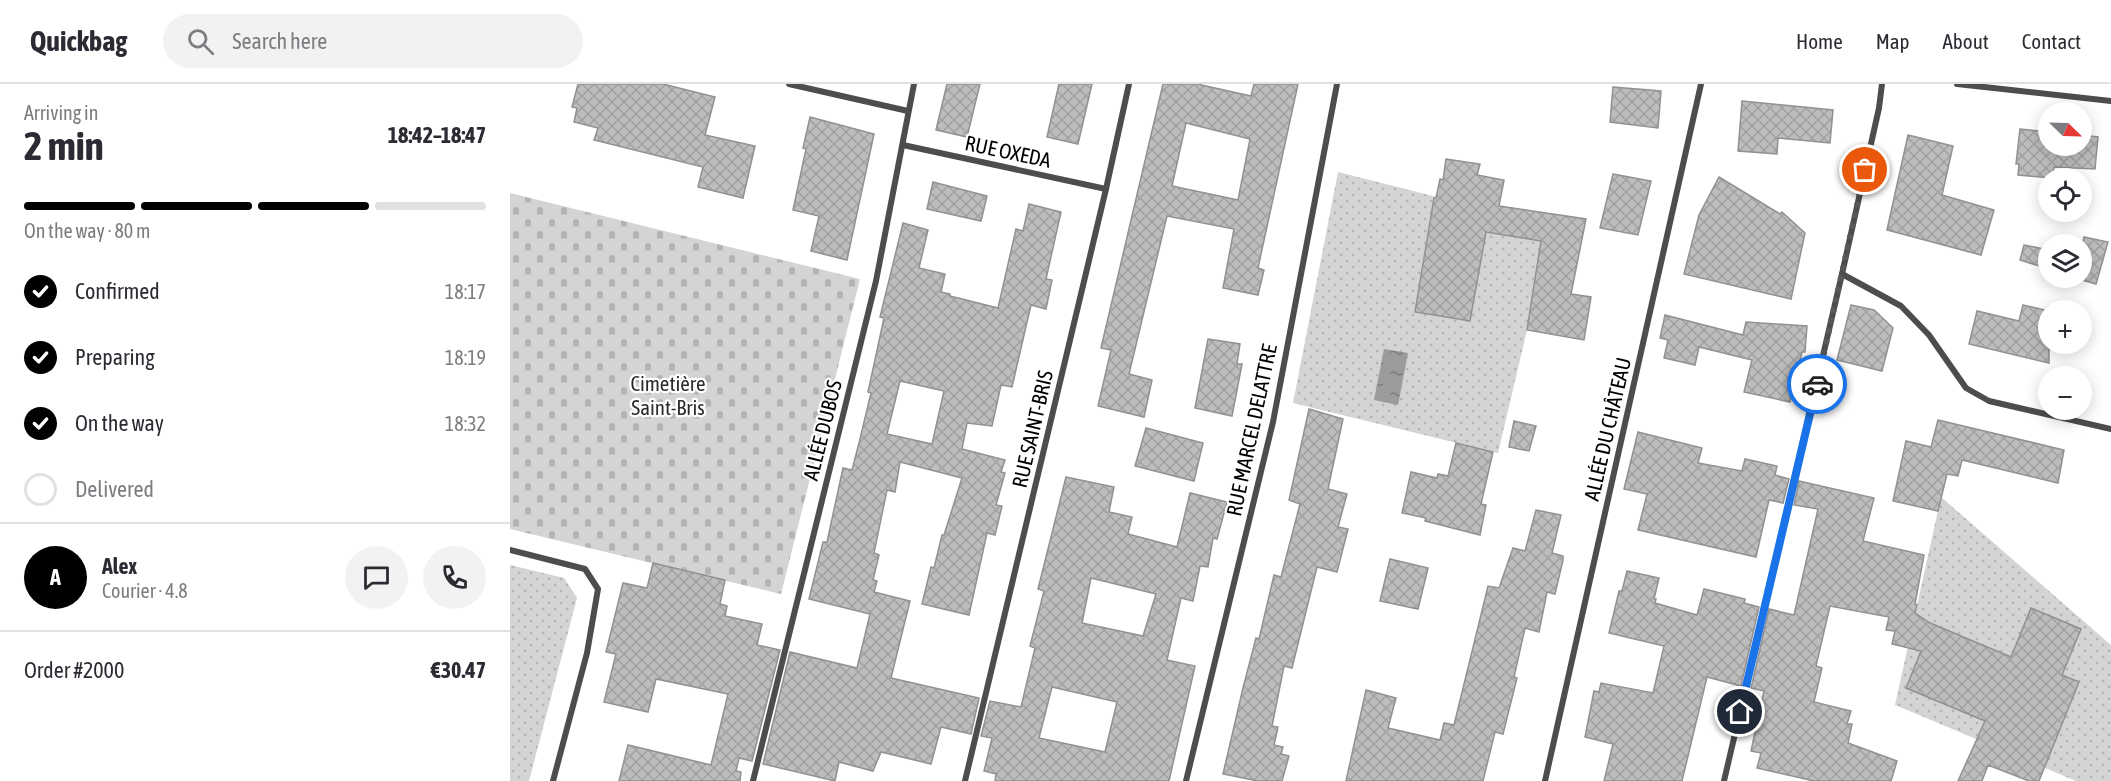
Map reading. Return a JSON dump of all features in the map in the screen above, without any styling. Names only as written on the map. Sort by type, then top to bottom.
[{"type":"street","points":[[789,84],[908,111]]},
{"type":"street","name":"ALLÉE DUBOS","points":[[753,781],[876,281],[914,84]]},
{"type":"street","name":"RUE SAINT-BRIS","points":[[965,781],[1129,84]]},
{"type":"street","name":"RUE MARCEL DELATTRE","points":[[1186,781],[1273,422],[1337,84]]},
{"type":"street","name":"ALLÉE DU CHÂTEAU","points":[[1545,781],[1701,84]]},
{"type":"street","points":[[1724,781],[1842,274],[1879,108],[1882,84]]},
{"type":"street","points":[[1957,84],[2111,101]]},
{"type":"street","name":"RUE OXEDA","points":[[903,145],[1106,189]]},
{"type":"street","points":[[1842,274],[1901,306],[1929,335],[1966,388],[1989,401],[2111,429]]},
{"type":"street","points":[[510,550],[585,569],[598,589],[587,653],[552,781]]},
{"type":"green space","points":[[1338,172],[1437,197],[1576,218],[1527,330],[1498,453],[1293,403]]},
{"type":"green space","name":"Cimetière Saint-Bris","points":[[510,193],[860,279],[781,594],[510,529]]},
{"type":"green space","points":[[1941,497],[2111,645],[2111,781],[2076,781],[1895,705]]},
{"type":"green space","points":[[510,565],[564,578],[577,598],[529,781],[510,781]]},
{"type":"water","points":[[1384,349],[1408,353],[1398,405],[1374,400]]},
{"type":"building","points":[[578,84],[663,84],[715,97],[705,135],[755,146],[743,198],[698,187],[703,167],[594,140],[598,128],[574,122],[577,108],[572,107]]},
{"type":"building","points":[[947,84],[980,84],[967,137],[936,130]]},
{"type":"building","points":[[1059,84],[1092,84],[1078,144],[1047,137]]},
{"type":"building","points":[[1163,84],[1197,84],[1251,96],[1254,84],[1298,84],[1258,268],[1264,270],[1258,295],[1223,288],[1234,229],[1167,216],[1129,374],[1152,380],[1144,417],[1098,406],[1111,350],[1101,348]],"holes":[[[1186,123],[1250,139],[1238,200],[1172,186]]]},
{"type":"building","points":[[1613,87],[1661,91],[1658,128],[1610,122]]},
{"type":"building","points":[[1742,101],[1833,110],[1830,143],[1778,138],[1777,154],[1738,151]]},
{"type":"building","points":[[810,117],[874,134],[847,260],[811,251],[819,216],[793,210],[806,149],[803,148]]},
{"type":"building","points":[[2020,129],[2038,131],[2038,156],[2092,156],[2092,136],[2098,137],[2095,169],[2038,168],[2038,177],[2018,175],[2019,164],[2016,164]]},
{"type":"building","points":[[1908,135],[1953,146],[1942,195],[1994,210],[1981,255],[1887,230]]},
{"type":"building","points":[[1446,159],[1480,164],[1477,175],[1504,180],[1499,206],[1586,219],[1571,294],[1591,297],[1584,340],[1527,330],[1541,241],[1486,232],[1470,321],[1415,312],[1434,198],[1436,198],[1440,179],[1443,180]]},
{"type":"building","points":[[1613,174],[1651,181],[1638,235],[1600,228]]},
{"type":"building","points":[[1719,177],[1780,214],[1782,212],[1805,233],[1791,299],[1684,274],[1699,215]]},
{"type":"building","points":[[933,182],[987,196],[981,221],[927,209]]},
{"type":"building","points":[[1029,204],[1061,212],[1046,279],[1052,280],[1046,309],[1031,305],[1012,387],[1001,385],[992,426],[967,423],[962,449],[1005,460],[1001,472],[1005,473],[996,505],[1002,506],[995,535],[987,533],[969,615],[922,604],[931,567],[934,568],[942,535],[944,535],[962,478],[900,462],[895,492],[887,490],[874,553],[879,555],[873,580],[877,581],[874,592],[910,601],[891,678],[979,698],[971,734],[941,727],[931,764],[881,752],[873,771],[839,762],[835,781],[763,764],[790,652],[857,668],[870,614],[809,599],[823,542],[827,542],[843,468],[852,470],[859,443],[871,393],[868,392],[884,318],[880,317],[903,223],[928,230],[919,268],[945,274],[941,292],[998,308],[1016,229],[1023,231]],"holes":[[[900,381],[944,391],[932,444],[887,434]]]},
{"type":"building","points":[[2092,239],[2108,242],[2096,284],[2092,283]]},
{"type":"building","points":[[2024,245],[2038,248],[2038,266],[2020,260]]},
{"type":"building","points":[[1851,305],[1874,310],[1893,328],[1882,371],[1837,360]]},
{"type":"building","points":[[2023,305],[2038,308],[2038,354],[2049,354],[2049,363],[1969,344],[1977,311],[2019,321]]},
{"type":"building","points":[[1665,315],[1743,335],[1746,322],[1807,326],[1805,352],[1802,352],[1790,402],[1744,392],[1752,360],[1699,347],[1695,365],[1664,358],[1668,340],[1660,338]]},
{"type":"building","points":[[1208,339],[1240,344],[1237,364],[1242,364],[1232,416],[1195,408]]},
{"type":"building","points":[[1309,409],[1343,419],[1328,489],[1347,494],[1338,527],[1348,529],[1337,572],[1317,567],[1292,668],[1284,666],[1272,726],[1278,727],[1274,745],[1283,747],[1281,754],[1289,756],[1282,781],[1258,781],[1223,774],[1256,638],[1259,639],[1274,575],[1281,577],[1300,504],[1289,500]]},
{"type":"building","points":[[1938,420],[2064,450],[2058,483],[1962,460],[1958,476],[1947,474],[1938,511],[1893,501],[1906,441],[1931,447]]},
{"type":"building","points":[[1514,421],[1536,426],[1529,451],[1509,447]]},
{"type":"building","points":[[1146,428],[1203,443],[1194,481],[1135,466]]},
{"type":"building","points":[[1638,432],[1702,448],[1698,463],[1742,471],[1745,459],[1777,466],[1775,475],[1789,479],[1783,503],[1769,500],[1756,557],[1638,530],[1647,494],[1624,489]]},
{"type":"building","points":[[1456,443],[1493,452],[1481,504],[1486,505],[1480,535],[1402,513],[1411,472],[1437,478],[1438,474],[1448,476]]},
{"type":"building","points":[[1066,477],[1114,487],[1109,512],[1132,517],[1128,534],[1177,547],[1190,493],[1227,502],[1217,539],[1213,538],[1208,567],[1200,566],[1193,601],[1181,598],[1167,660],[1195,666],[1169,781],[995,781],[996,774],[984,771],[992,738],[981,736],[990,701],[1021,707],[1035,648],[1030,646],[1044,591],[1038,589]],"holes":[[[1091,578],[1156,594],[1143,636],[1082,623]],[[1052,687],[1117,702],[1105,752],[1039,738]]]},
{"type":"building","points":[[1799,481],[1874,498],[1863,541],[1924,555],[1915,613],[1930,623],[2011,657],[2031,608],[2081,629],[2062,675],[2079,682],[2039,781],[2029,781],[1988,765],[1982,781],[1958,781],[1985,721],[1906,688],[1921,651],[1892,644],[1895,631],[1886,630],[1889,617],[1830,606],[1816,666],[1822,668],[1814,702],[1851,711],[1847,724],[1852,724],[1848,743],[1897,761],[1891,781],[1814,781],[1757,768],[1761,753],[1751,751],[1764,691],[1751,688],[1769,609],[1794,615],[1818,509],[1794,505]]},
{"type":"building","points":[[1536,510],[1561,515],[1552,553],[1563,556],[1563,560],[1555,594],[1547,592],[1539,632],[1525,628],[1514,677],[1517,678],[1503,734],[1495,732],[1483,781],[1346,781],[1366,690],[1396,698],[1388,728],[1440,740],[1444,723],[1454,725],[1488,586],[1499,588],[1513,548],[1525,551]]},
{"type":"building","points":[[1390,559],[1428,568],[1418,609],[1380,601]]},
{"type":"building","points":[[653,563],[725,580],[720,604],[727,606],[725,616],[762,624],[757,645],[780,650],[752,761],[739,758],[736,771],[741,772],[740,781],[619,781],[628,745],[711,765],[728,694],[656,679],[648,712],[604,702],[616,654],[606,652],[623,583],[647,588]]},
{"type":"building","points":[[1627,571],[1659,578],[1655,603],[1697,615],[1704,589],[1745,599],[1744,603],[1759,607],[1741,686],[1707,677],[1682,781],[1604,781],[1613,744],[1585,737],[1594,691],[1599,692],[1601,683],[1653,693],[1664,646],[1609,633],[1619,591],[1622,591]]},
{"type":"way so far","points":[[1817,384],[1865,170]]},
{"type":"route","points":[[1740,712],[1817,384]]}]
